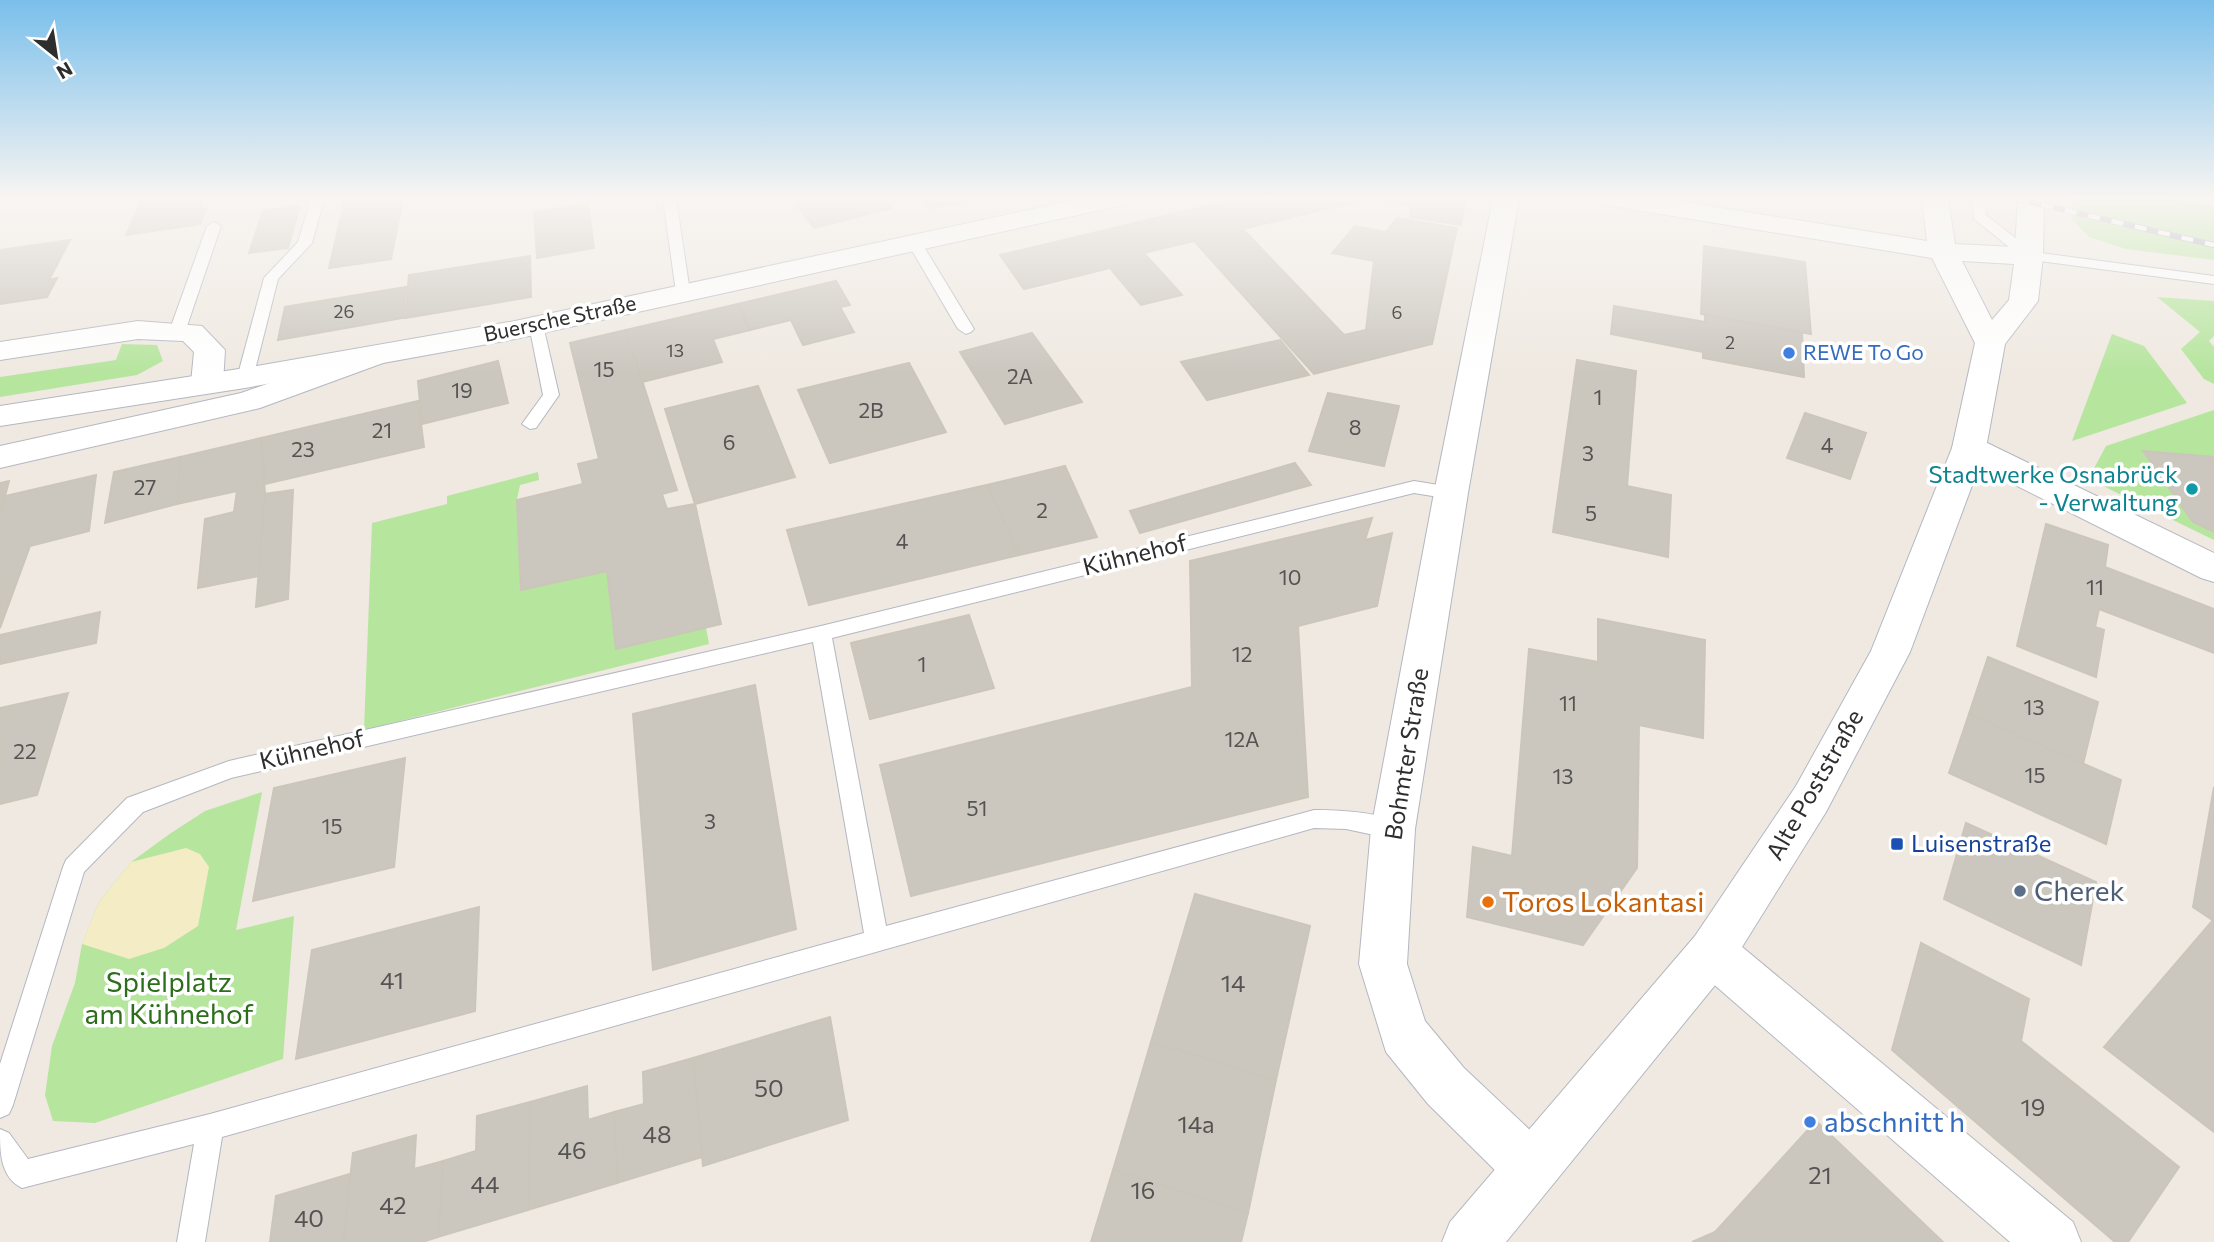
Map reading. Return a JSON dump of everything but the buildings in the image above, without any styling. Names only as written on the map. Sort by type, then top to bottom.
[{"type":"main road","name":"Buersche Straße","points":[[0,416],[245,378],[536,326],[845,257]]},
{"type":"main road","name":"Bohmter Straße","points":[[1495,257],[1393,829],[1383,964],[1404,1035],[1446,1086],[1530,1167]]},
{"type":"main road","points":[[1948,257],[1961,289],[1990,343]]},
{"type":"main road","name":"Alte Poststraße","points":[[1530,1167],[1712,952],[1811,799],[1890,652],[1969,448],[1990,343],[2023,301],[2029,257]]},
{"type":"main road","points":[[0,351],[138,330],[191,332],[210,349],[206,383]]},
{"type":"main road","name":"Buersche Straße","points":[[0,457],[249,401],[374,356]]},
{"type":"main road","points":[[1969,448],[2214,569]]},
{"type":"main road","points":[[1712,952],[2053,1242]]},
{"type":"main road","points":[[1470,1242],[1530,1167]]},
{"type":"lane","points":[[177,332],[204,257]]},
{"type":"lane","points":[[245,378],[271,278],[291,257]]},
{"type":"lane","points":[[678,257],[683,292]]},
{"type":"lane","points":[[923,257],[967,329]]},
{"type":"lane","points":[[2036,257],[2214,280]]},
{"type":"lane","points":[[530,424],[551,395],[536,326]]},
{"type":"lane","name":"Kühnehof","points":[[0,1105],[74,867],[135,805],[229,770],[821,633],[1414,487],[1451,493]]},
{"type":"lane","points":[[821,633],[877,940]]},
{"type":"lane","points":[[0,1142],[22,1174],[210,1127],[1314,819],[1346,820],[1393,829]]},
{"type":"lane","points":[[191,1242],[210,1127]]},
{"type":"green space","points":[[2190,257],[2214,257],[2214,260]]},
{"type":"green space","points":[[2157,297],[2214,301],[2214,336],[2209,341],[2214,347],[2214,384],[2204,379],[2181,349],[2200,332]]},
{"type":"green space","points":[[2112,334],[2144,346],[2187,403],[2072,441]]},
{"type":"green space","points":[[122,344],[157,345],[163,361],[137,375],[0,397],[0,377],[116,360]]},
{"type":"green space","points":[[2214,410],[2214,457],[2143,452],[2193,522],[2214,532],[2214,540],[2107,488],[2092,472],[2106,446]]},
{"type":"green space","points":[[538,472],[539,480],[520,485],[517,499],[521,589],[607,571],[616,649],[706,628],[709,644],[364,730],[372,523],[447,504],[447,496]]},
{"type":"green space","name":"Spielplatz am Kühnehof","points":[[262,792],[236,930],[294,916],[283,1059],[95,1123],[53,1121],[45,1095],[52,1046],[75,983],[82,944],[99,902],[131,862],[171,833],[205,811]]},
{"type":"sand","points":[[186,848],[200,854],[209,867],[198,926],[164,948],[129,959],[82,944],[99,902],[131,862]]},
{"type":"place","name":"REWE To Go","points":[[1789,353]]},
{"type":"place","name":"Stadtwerke Osnabrück - Verwaltung","points":[[2192,489]]},
{"type":"place","name":"Luisenstraße","points":[[1897,844]]},
{"type":"place","name":"Cherek","points":[[2020,891]]},
{"type":"place","name":"Toros Lokantasi","points":[[1488,902]]},
{"type":"place","name":"abschnitt h","points":[[1810,1122]]}]
